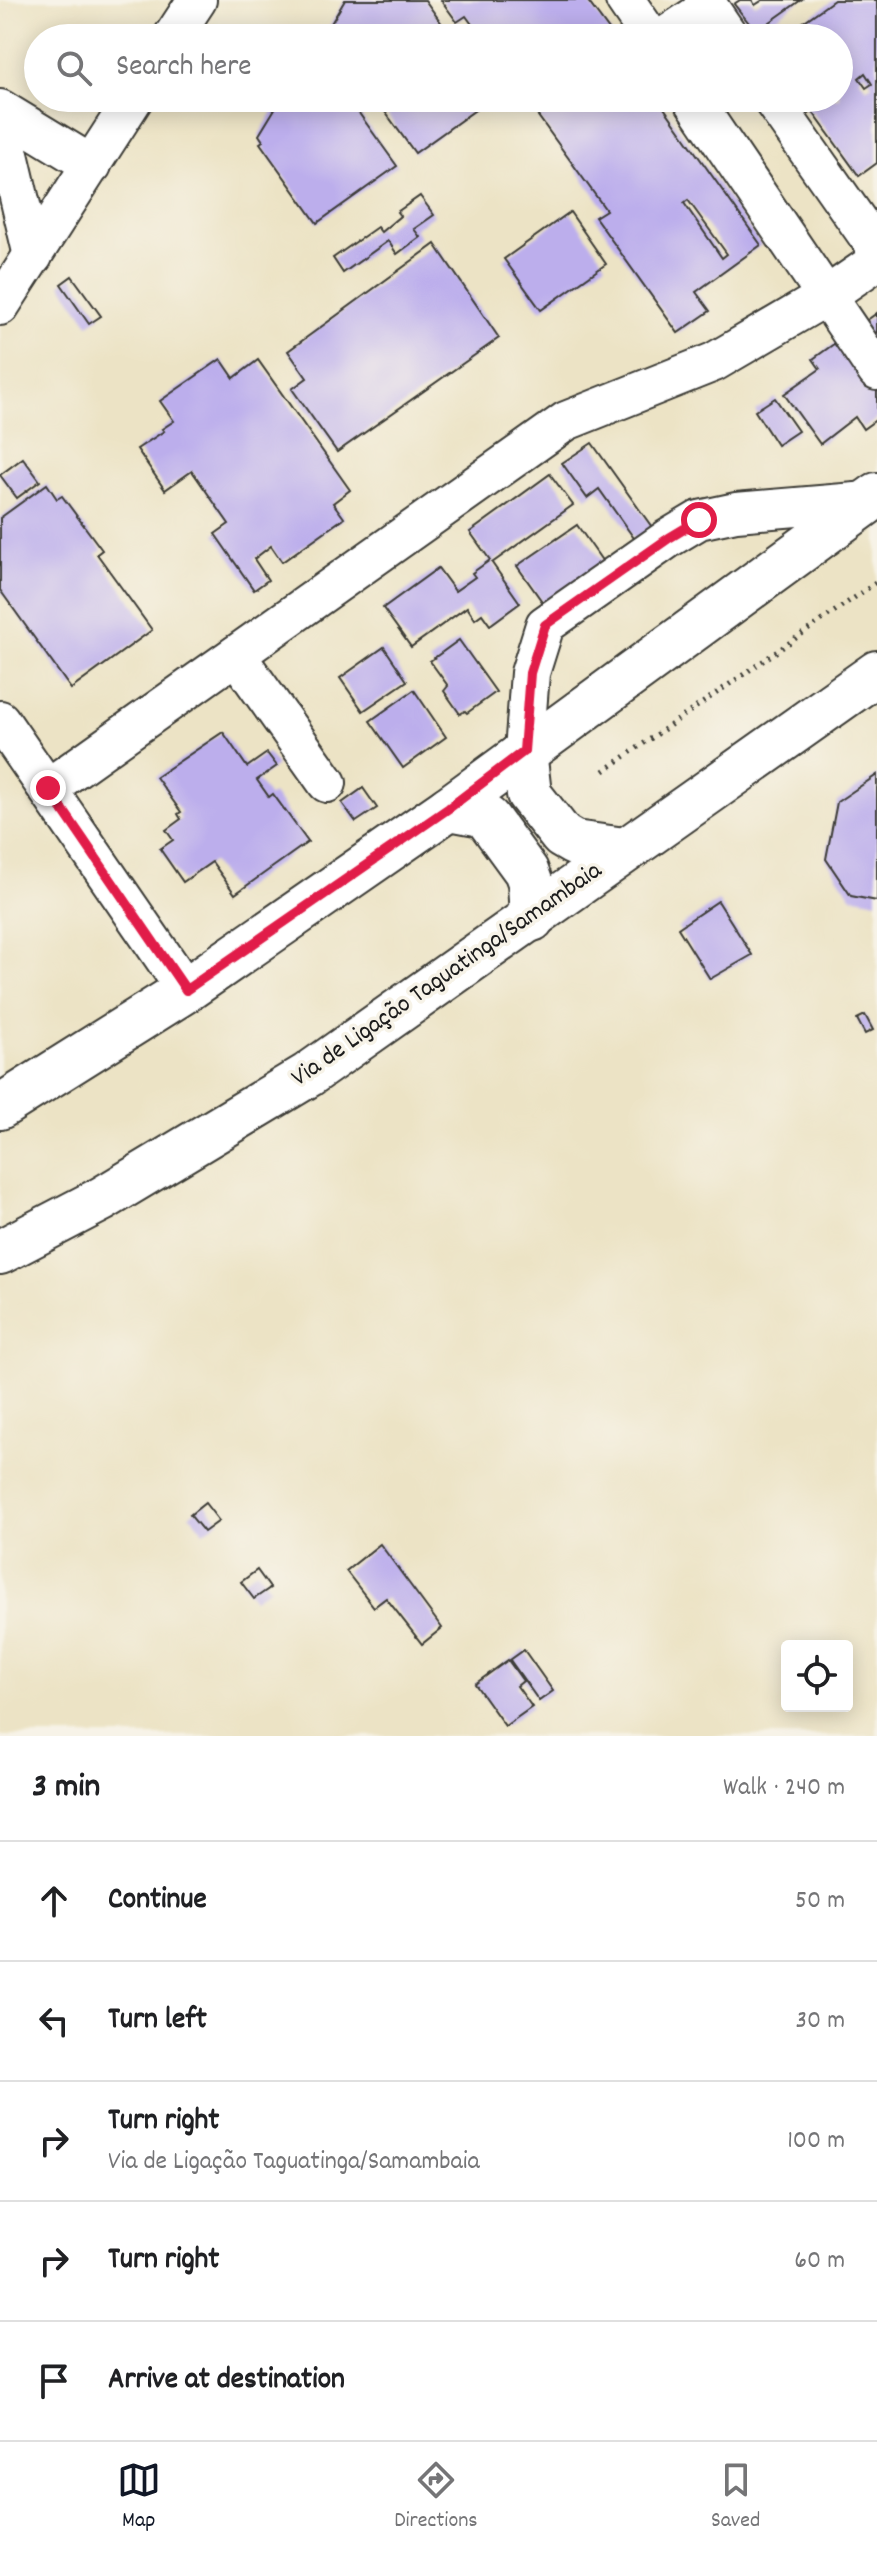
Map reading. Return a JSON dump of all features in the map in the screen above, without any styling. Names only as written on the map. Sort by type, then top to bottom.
[{"type":"main road","points":[[0,1107],[186,990],[449,808],[873,498]]},
{"type":"main road","name":"Via de Ligação Taguatinga/Samambaia","points":[[0,1252],[102,1199],[308,1075],[877,673]]},
{"type":"main road","points":[[524,751],[529,794],[562,836],[574,843],[624,850]]},
{"type":"main road","points":[[449,808],[481,814],[488,819],[520,860],[530,882],[532,919]]},
{"type":"street","points":[[181,24],[197,0]]},
{"type":"street","points":[[694,24],[714,15]]},
{"type":"street","points":[[0,109],[92,165]]},
{"type":"street","points":[[0,306],[125,112]]},
{"type":"street","points":[[701,112],[877,371]]},
{"type":"street","points":[[781,112],[877,249]]},
{"type":"street","points":[[0,116],[33,256]]},
{"type":"street","points":[[48,788],[566,421],[714,362],[825,297],[877,261]]},
{"type":"street","points":[[524,751],[530,673],[545,625],[699,520],[736,512],[873,498]]},
{"type":"street","points":[[236,655],[327,783]]},
{"type":"street","points":[[0,720],[186,990]]},
{"type":"path","points":[[604,771],[877,582]]},
{"type":"building","points":[[345,0],[425,0],[442,24],[331,24]]},
{"type":"building","points":[[441,0],[587,0],[605,24],[472,24],[466,16],[457,22]]},
{"type":"building","points":[[740,0],[752,0],[755,5],[763,0],[801,0],[767,24],[750,24],[734,4]]},
{"type":"building","points":[[834,0],[877,0],[877,163],[859,176],[813,112],[853,112],[853,24],[801,24]],"holes":[[[865,73],[872,84],[866,88],[859,78]]]},
{"type":"building","points":[[273,112],[358,112],[397,166],[317,223],[260,143],[263,141],[259,135]]},
{"type":"building","points":[[385,112],[472,112],[415,153]]},
{"type":"building","points":[[535,112],[667,112],[761,245],[696,292],[710,311],[678,333],[595,217],[606,210]],"holes":[[[688,200],[727,254],[722,258],[684,203]]]},
{"type":"building","points":[[420,196],[434,215],[414,229],[420,237],[397,254],[388,241],[343,273],[333,258],[377,227],[381,232],[400,216],[397,212]]},
{"type":"building","points":[[570,212],[606,264],[541,310],[504,259]]},
{"type":"building","points":[[435,244],[499,338],[337,452],[292,389],[307,378],[288,351]]},
{"type":"building","points":[[72,276],[101,316],[89,324],[61,284]]},
{"type":"building","points":[[877,313],[877,419],[863,429],[855,417],[820,444],[784,394],[820,369],[813,359]]},
{"type":"building","points":[[221,359],[234,378],[258,360],[350,490],[333,503],[344,518],[282,562],[271,546],[254,559],[268,580],[254,590],[215,534],[229,524],[192,471],[165,490],[137,449],[174,421],[160,401]]},
{"type":"building","points":[[775,398],[798,431],[777,445],[755,411]]},
{"type":"building","points":[[592,443],[654,530],[636,541],[599,489],[587,498],[562,463]]},
{"type":"building","points":[[23,458],[40,481],[17,498],[0,475]]},
{"type":"building","points":[[550,474],[573,505],[492,563],[520,603],[490,625],[482,614],[475,619],[467,607],[411,647],[383,608],[438,568],[455,591],[475,577],[472,573],[490,560],[470,532]]},
{"type":"building","points":[[47,484],[57,499],[62,496],[102,550],[97,554],[152,630],[71,689],[0,590],[0,518]]},
{"type":"building","points":[[577,525],[622,589],[563,631],[517,566]]},
{"type":"building","points":[[459,640],[496,692],[467,713],[460,714],[444,691],[448,686],[430,661]]},
{"type":"building","points":[[384,647],[407,681],[363,711],[340,678]]},
{"type":"building","points":[[414,690],[446,737],[403,768],[370,721]]},
{"type":"building","points":[[223,732],[247,767],[267,753],[277,766],[257,780],[269,797],[273,794],[308,842],[235,894],[212,862],[183,882],[160,849],[173,840],[166,830],[181,819],[178,814],[181,812],[156,777]]},
{"type":"building","points":[[877,775],[877,901],[851,896],[826,859],[837,802]]},
{"type":"building","points":[[363,788],[377,808],[356,822],[342,803]]},
{"type":"building","points":[[718,901],[752,955],[710,979],[678,928]]},
{"type":"building","points":[[865,1015],[873,1030],[865,1034],[857,1019]]},
{"type":"building","points":[[205,1503],[219,1521],[204,1532],[190,1515]]},
{"type":"building","points":[[380,1544],[442,1628],[422,1644],[386,1598],[374,1607],[346,1571]]},
{"type":"building","points":[[257,1570],[270,1588],[254,1599],[241,1582]]},
{"type":"building","points":[[524,1650],[553,1691],[539,1701],[510,1660]]},
{"type":"building","points":[[508,1660],[523,1681],[517,1686],[532,1707],[505,1726],[475,1684]]},
{"type":"route","points":[[48,788],[186,990],[449,808],[524,751],[530,673],[545,625],[699,520]]}]
